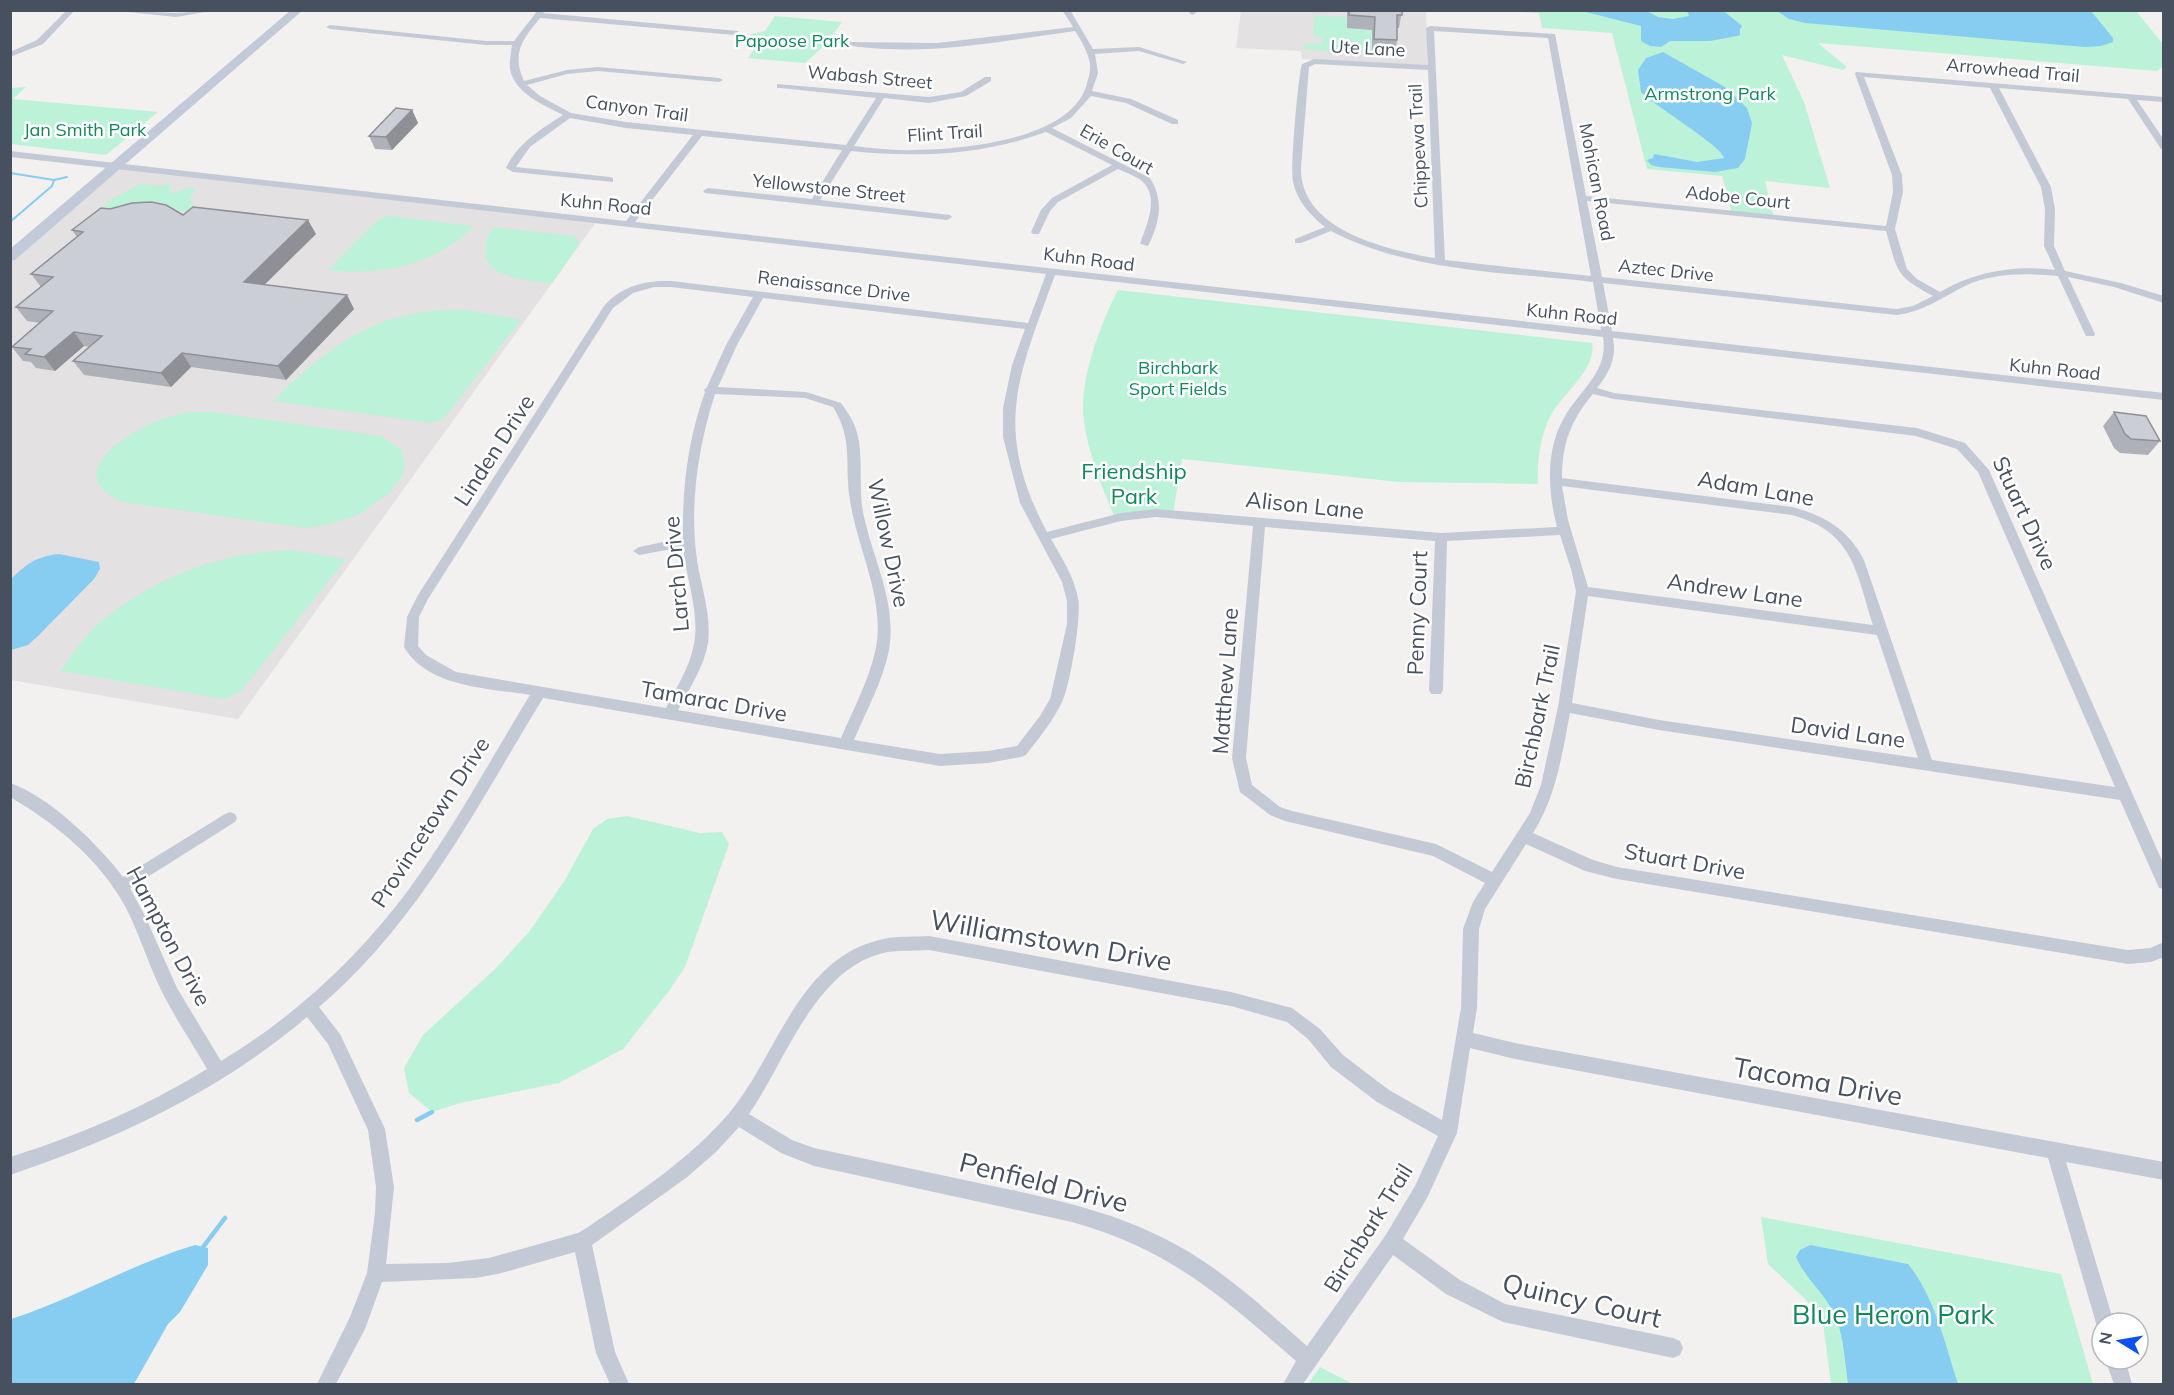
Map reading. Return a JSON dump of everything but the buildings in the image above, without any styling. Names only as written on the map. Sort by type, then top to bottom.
[{"type":"street","points":[[10,55],[40,42],[72,10]]},
{"type":"street","points":[[111,10],[176,15],[214,10]]},
{"type":"street","points":[[10,257],[298,10]]},
{"type":"street","points":[[1066,10],[1089,52],[1095,71],[1089,93],[1128,100],[1175,122]]},
{"type":"street","points":[[719,80],[598,69],[573,71],[520,84],[513,61],[516,43],[540,13],[735,33]]},
{"type":"street","points":[[330,27],[486,43],[516,43]]},
{"type":"street","name":"Mohican Road","points":[[1430,28],[1552,36],[1608,334]]},
{"type":"street","name":"Chippewa Trail","points":[[1430,28],[1440,262]]},
{"type":"street","points":[[853,44],[893,48],[920,47],[1077,29]]},
{"type":"street","points":[[1089,52],[1139,49],[1183,62]]},
{"type":"street","name":"Ute Lane","points":[[1305,66],[1314,61],[1431,68]]},
{"type":"street","name":"Aztec Drive","points":[[1305,66],[1298,181],[1307,202],[1333,227],[1387,252],[1440,262],[1896,312],[1912,311],[1959,285],[1986,276],[2023,272],[2061,274],[2102,280],[2163,300]]},
{"type":"street","name":"Arrowhead Trail","points":[[1890,230],[1898,192],[1897,175],[1859,74],[2163,100]]},
{"type":"street","name":"Wabash Street","points":[[780,86],[916,99],[944,99],[971,91],[988,80]]},
{"type":"street","name":"Canyon Trail","points":[[520,84],[537,98],[569,115],[611,123],[699,133]]},
{"type":"street","points":[[1994,85],[2046,187],[2050,205],[2049,246],[2090,334]]},
{"type":"street","name":"Flint Trail","points":[[699,133],[910,154],[970,154],[1045,128],[1070,113],[1089,93]]},
{"type":"street","points":[[814,203],[881,96]]},
{"type":"street","points":[[2131,97],[2163,147]]},
{"type":"street","points":[[569,115],[542,132],[508,169],[610,180]]},
{"type":"street","name":"Erie Court","points":[[1045,128],[1147,180],[1155,191],[1156,208],[1145,244]]},
{"type":"street","points":[[629,223],[699,133]]},
{"type":"street","name":"Kuhn Road","points":[[10,154],[2163,397]]},
{"type":"street","points":[[1036,232],[1046,210],[1055,200],[1119,165]]},
{"type":"street","name":"Yellowstone Street","points":[[708,191],[947,217]]},
{"type":"street","name":"Adobe Court","points":[[1583,198],[1890,230]]},
{"type":"street","points":[[1298,241],[1333,227]]},
{"type":"street","points":[[1890,230],[1902,270],[1913,281],[1941,296]]},
{"type":"street","points":[[1044,537],[1018,482],[1009,436],[1011,389],[1030,326],[1052,271]]},
{"type":"street","name":"Renaissance Drive","points":[[634,288],[671,284],[1030,326]]},
{"type":"street","name":"Linden Drive","points":[[411,647],[413,617],[422,598],[609,306],[634,288]]},
{"type":"street","name":"Larch Drive","points":[[669,715],[694,666],[701,643],[700,615],[690,541],[689,503],[694,456],[709,390],[722,361],[760,294]]},
{"type":"street","name":"Birchbark Trail","points":[[1292,1384],[1392,1242],[1421,1192],[1448,1133],[1469,1008],[1471,929],[1478,907],[1536,816],[1548,785],[1565,707],[1582,591],[1581,578],[1559,508],[1558,452],[1563,431],[1573,410],[1590,390],[1608,361],[1610,349],[1608,334]]},
{"type":"street","name":"Willow Drive","points":[[709,390],[806,395],[837,405],[848,423],[853,442],[856,508],[864,544],[879,589],[884,628],[882,651],[875,673],[845,744]]},
{"type":"street","name":"Stuart Drive","points":[[1590,390],[1626,397],[1917,432],[1961,446],[1983,470],[2163,883]]},
{"type":"street","name":"Adam Lane","points":[[1557,481],[1792,512],[1813,517],[1840,533],[1854,550],[1927,765]]},
{"type":"street","name":"Alison Lane","points":[[1044,537],[1120,516],[1156,513],[1441,537],[1565,531]]},
{"type":"street","name":"Matthew Lane","points":[[1258,522],[1239,758],[1245,788],[1275,811],[1290,817],[1436,850],[1496,881]]},
{"type":"street","name":"Tamarac Drive","points":[[411,647],[421,659],[453,677],[539,693],[955,760],[1004,755],[1021,751],[1045,720],[1057,699],[1073,624],[1074,606],[1068,582],[1044,537]]},
{"type":"street","name":"Penny Court","points":[[1436,690],[1441,537]]},
{"type":"street","points":[[639,551],[690,541]]},
{"type":"street","name":"Andrew Lane","points":[[1582,591],[1882,631]]},
{"type":"street","name":"Provincetown Drive","points":[[10,1166],[56,1152],[114,1128],[183,1094],[218,1072],[309,1006],[377,941],[412,897],[539,693]]},
{"type":"street","name":"David Lane","points":[[1565,707],[1659,725],[2126,795]]},
{"type":"street","name":"Hampton Drive","points":[[10,789],[59,820],[90,848],[121,886],[139,919],[171,993],[218,1072]]},
{"type":"street","points":[[121,886],[230,818]]},
{"type":"street","name":"Stuart Drive","points":[[1524,836],[1590,866],[1617,873],[2128,957],[2151,955],[2163,949]]},
{"type":"street","name":"Williamstown Drive","points":[[376,1274],[444,1273],[490,1266],[582,1241],[672,1179],[699,1156],[737,1116],[759,1084],[807,999],[820,984],[848,958],[886,945],[914,942],[1231,999],[1292,1016],[1314,1034],[1337,1061],[1383,1096],[1448,1133]]},
{"type":"street","points":[[309,1006],[334,1039],[376,1129],[385,1187],[376,1274],[358,1322],[326,1384]]},
{"type":"street","name":"Tacoma Drive","points":[[1464,1039],[1515,1051],[2163,1171]]},
{"type":"street","name":"Penfield Drive","points":[[737,1116],[787,1147],[814,1157],[1067,1210],[1116,1225],[1155,1242],[1193,1265],[1228,1290],[1309,1360]]},
{"type":"street","points":[[2054,1150],[2101,1311]]},
{"type":"street","points":[[582,1241],[606,1353],[620,1384]]},
{"type":"street","name":"Quincy Court","points":[[1392,1242],[1452,1287],[1503,1313],[1673,1348]]},
{"type":"shaded area","points":[[1241,11],[1426,11],[1428,67],[1302,59],[1301,51],[1236,48]]},
{"type":"shaded area","points":[[115,168],[596,222],[238,719],[11,680],[10,261]]},
{"type":"green space","name":"Armstrong Park","points":[[1502,11],[2136,11],[2163,44],[2163,66],[2157,71],[1818,43],[1847,67],[1843,70],[1782,55],[1804,102],[1830,188],[1765,181],[1774,218],[1732,213],[1722,176],[1647,169],[1612,33],[1542,28],[1539,13]]},
{"type":"green space","points":[[1315,15],[1347,17],[1347,28],[1372,30],[1372,52],[1346,51],[1346,39],[1341,38],[1340,52],[1304,49],[1305,43],[1321,44],[1322,38],[1327,38],[1313,36]]},
{"type":"green space","name":"Papoose Park","points":[[775,16],[842,22],[828,42],[805,63],[748,58],[759,42],[749,38],[751,34],[765,31]]},
{"type":"green space","name":"Jan Smith Park","points":[[26,87],[13,99],[158,112],[106,155],[11,144],[11,88]]},
{"type":"green space","points":[[140,184],[160,186],[172,184],[169,191],[174,193],[196,187],[190,199],[195,207],[189,211],[119,211],[104,208],[107,202]]},
{"type":"green space","points":[[388,216],[473,226],[442,251],[406,265],[367,271],[328,270],[380,218]]},
{"type":"green space","points":[[493,227],[574,236],[580,243],[552,283],[524,280],[499,272],[490,265],[485,256],[486,243]]},
{"type":"green space","name":"Birchbark Sport Fields","points":[[1118,290],[1592,343],[1592,353],[1584,372],[1554,410],[1546,426],[1540,450],[1538,484],[1399,482],[1182,459],[1173,514],[1115,518],[1086,435],[1083,406],[1084,389],[1092,354]]},
{"type":"green space","points":[[448,310],[468,310],[521,320],[443,419],[431,423],[273,401],[312,365],[372,326],[395,318]]},
{"type":"green space","points":[[193,412],[211,412],[381,436],[401,449],[405,467],[400,479],[389,493],[358,515],[326,525],[305,528],[123,502],[105,491],[97,480],[97,468],[115,446],[128,436],[157,421]]},
{"type":"green space","points":[[292,550],[346,559],[241,691],[225,699],[60,671],[97,625],[118,608],[147,590],[182,573],[217,561]]},
{"type":"green space","points":[[627,816],[700,833],[722,832],[729,844],[685,967],[623,1049],[559,1083],[460,1103],[432,1112],[409,1093],[404,1068],[423,1035],[495,969],[529,932],[565,880],[593,829],[607,819]]},
{"type":"green space","name":"Blue Heron Park","points":[[1761,1217],[2061,1274],[2093,1384],[1831,1384],[1822,1315],[1768,1264]]},
{"type":"green space","points":[[1320,1367],[1353,1384],[1308,1384]]},
{"type":"water","points":[[1582,11],[1647,11],[1658,17],[1673,19],[1689,16],[1687,11],[1725,12],[1742,26],[1740,35],[1737,36],[1710,41],[1670,41],[1661,47],[1650,46],[1641,41],[1641,26]]},
{"type":"water","points":[[1777,11],[2091,11],[2113,38],[2113,42],[2101,46],[2085,47],[1805,23],[1789,19]]},
{"type":"water","points":[[1663,52],[1725,87],[1747,108],[1752,123],[1745,159],[1738,168],[1715,172],[1659,167],[1651,165],[1647,160],[1653,158],[1654,154],[1697,162],[1724,158],[1701,136],[1641,92],[1638,70],[1646,58]]},
{"type":"water","points":[[59,554],[99,562],[100,569],[94,579],[38,636],[28,645],[11,650],[11,579],[32,562]]},
{"type":"water","points":[[195,1245],[208,1248],[208,1265],[180,1312],[168,1324],[134,1384],[11,1384],[11,1319]]},
{"type":"water","points":[[1810,1245],[1908,1264],[1932,1306],[1958,1384],[1848,1384],[1843,1344],[1837,1320],[1796,1257],[1800,1250]]},
{"type":"waterway","points":[[10,173],[54,180]]},
{"type":"waterway","points":[[54,180],[67,177]]},
{"type":"waterway","points":[[10,222],[52,186],[54,180]]},
{"type":"waterway","points":[[417,1120],[432,1112]]},
{"type":"waterway","points":[[203,1247],[225,1218]]},
{"type":"park label","name":"Friendship Park","points":[[1134,484]]}]
